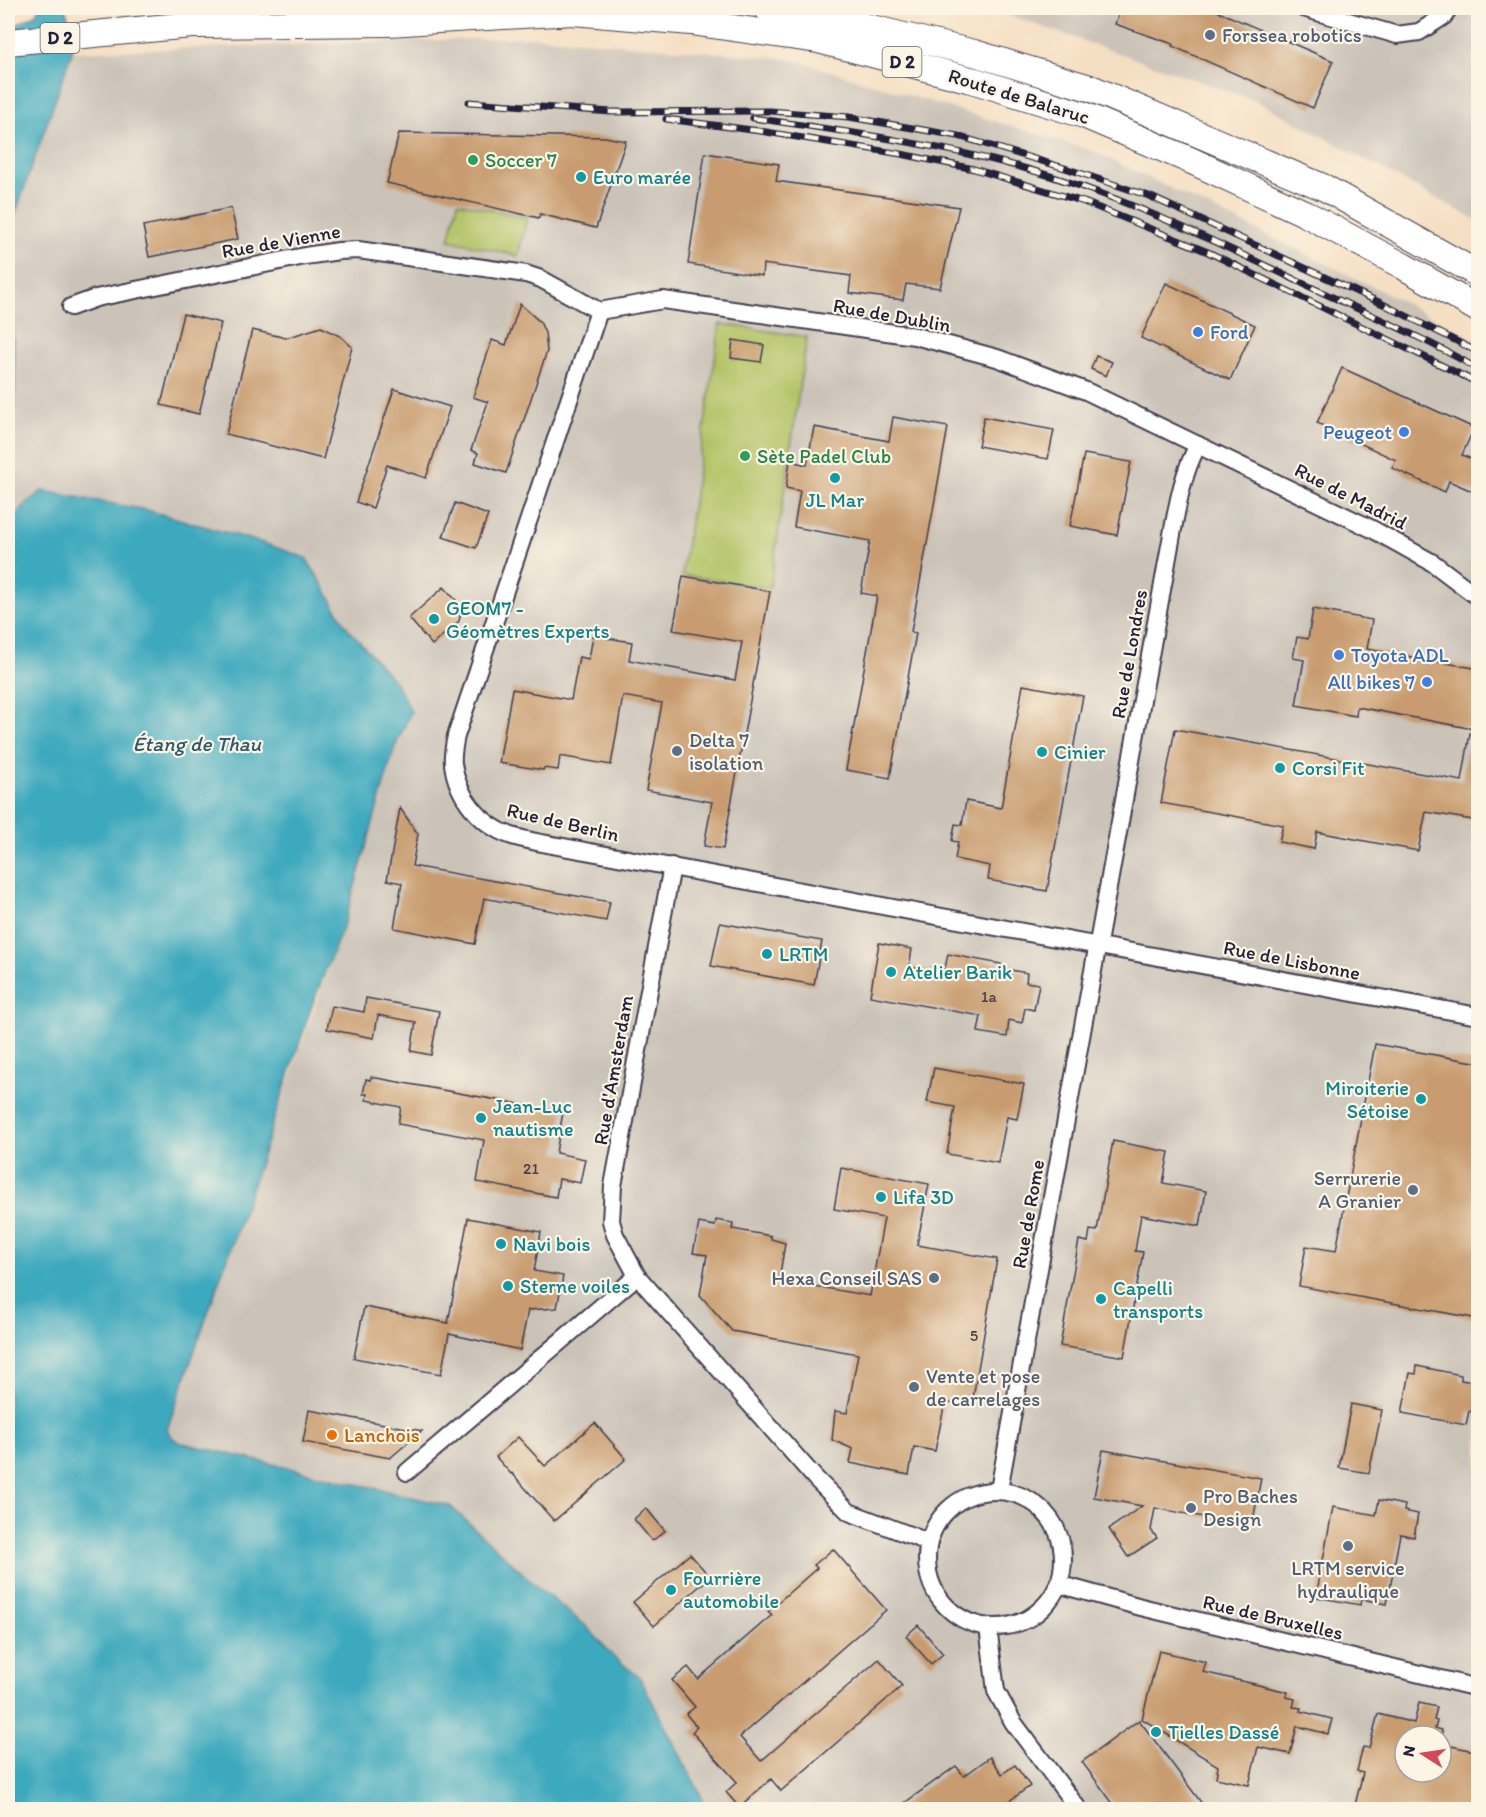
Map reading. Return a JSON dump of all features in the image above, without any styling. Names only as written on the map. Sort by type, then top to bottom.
[{"type":"main road","name":"Route de Balaruc","points":[[8,42],[358,8]]},
{"type":"main road","name":"Route de Balaruc","points":[[767,8],[826,17],[963,51],[1093,89],[1325,188],[1479,274]]},
{"type":"main road","name":"Route de Balaruc","points":[[197,25],[388,23],[573,12],[691,22],[818,40],[975,81],[1084,115],[1304,213],[1479,309]]},
{"type":"street","points":[[1303,8],[1397,35],[1419,32],[1444,16],[1449,8]]},
{"type":"street","name":"Rue de Vienne","points":[[71,307],[108,295],[305,256],[339,250],[358,250],[526,274],[550,283],[599,311]]},
{"type":"street","name":"Rue de Dublin","points":[[599,311],[663,300],[915,336],[997,358],[1086,391],[1198,445]]},
{"type":"street","name":"Rue de Berlin","points":[[599,311],[456,736],[453,765],[464,798],[492,826],[511,836],[1097,945]]},
{"type":"street","name":"Rue de Madrid","points":[[1198,445],[1372,529],[1433,563],[1479,597]]},
{"type":"street","name":"Rue de Londres","points":[[1097,945],[1171,540],[1182,487],[1192,455],[1198,445]]},
{"type":"street","name":"Rue d'Amsterdam","points":[[672,866],[613,1186],[611,1221],[615,1235],[637,1276],[816,1479],[849,1512],[928,1542]]},
{"type":"street","name":"Rue de Lisbonne","points":[[1097,945],[1479,1016]]},
{"type":"street","name":"Rue de Rome","points":[[999,1490],[1097,945]]},
{"type":"street","points":[[406,1472],[637,1276]]},
{"type":"street","points":[[999,1490],[1020,1495],[1038,1506],[1053,1522],[1061,1542],[1063,1563],[1059,1584],[1047,1603],[1030,1618],[1010,1626],[988,1628],[965,1621],[946,1608],[933,1588],[926,1566],[928,1542],[938,1520],[954,1503],[976,1493],[999,1490]]},
{"type":"street","name":"Rue de Bruxelles","points":[[1059,1584],[1141,1607],[1478,1686]]},
{"type":"street","points":[[988,1628],[996,1691],[1013,1722],[1080,1809]]},
{"type":"shaded area","points":[[988,8],[1478,8],[1478,221],[1257,101]]},
{"type":"shaded area","points":[[536,37],[790,59],[1093,151],[1394,297],[1478,342],[1478,1809],[708,1809],[640,1678],[450,1506],[178,1442],[170,1435],[167,1429],[344,924],[397,741],[396,683],[346,626],[305,558],[266,544],[121,504],[21,508],[8,526],[8,442],[14,414],[12,321],[8,294],[8,234],[72,52]]},
{"type":"green space","points":[[458,202],[527,218],[518,256],[449,240]]},
{"type":"green space","name":"Sète Padel Club","points":[[720,324],[807,337],[770,588],[682,575]]},
{"type":"water","points":[[39,8],[65,8],[71,24],[72,52],[8,234],[8,28],[34,16]]},
{"type":"water","points":[[8,294],[13,333],[15,390],[14,415],[8,442]]},
{"type":"water","name":"Étang de Thau","points":[[42,491],[147,510],[266,544],[306,558],[346,626],[396,683],[411,712],[394,749],[344,924],[313,1003],[242,1216],[167,1429],[170,1435],[178,1442],[450,1506],[540,1589],[586,1626],[613,1656],[640,1678],[708,1809],[8,1809],[8,526],[21,508]]},
{"type":"building","points":[[1121,8],[1210,8],[1333,61],[1313,108],[1172,46],[1173,44],[1115,24]]},
{"type":"building","name":"Soccer 7","points":[[399,133],[605,137],[626,141],[596,228],[540,214],[539,218],[387,183]]},
{"type":"building","points":[[705,153],[779,164],[776,181],[959,207],[940,288],[906,284],[903,300],[849,293],[851,276],[763,264],[762,276],[688,264]]},
{"type":"building","points":[[231,208],[238,239],[149,257],[143,226]]},
{"type":"building","name":"Ford","points":[[1166,283],[1255,325],[1230,380],[1141,338]]},
{"type":"building","points":[[520,304],[540,322],[545,333],[547,351],[506,473],[475,463],[478,453],[471,450],[488,402],[473,397],[492,340],[506,345]]},
{"type":"building","points":[[183,314],[221,323],[199,414],[161,405]]},
{"type":"building","points":[[321,327],[340,336],[352,347],[323,459],[226,434],[252,330],[286,338]]},
{"type":"building","points":[[733,340],[764,345],[761,362],[731,358]]},
{"type":"building","points":[[1096,356],[1112,362],[1106,376],[1091,369]]},
{"type":"building","name":"Peugeot","points":[[1342,368],[1474,428],[1462,455],[1479,462],[1479,494],[1449,481],[1445,492],[1392,468],[1396,460],[1317,423]]},
{"type":"building","points":[[394,389],[450,407],[426,478],[387,465],[373,508],[356,502]]},
{"type":"building","points":[[893,417],[948,427],[911,632],[916,633],[890,778],[846,770],[877,596],[861,593],[870,541],[794,527],[800,491],[786,488],[790,461],[807,465],[814,427],[889,441]]},
{"type":"building","points":[[984,417],[1054,430],[1048,459],[978,446]]},
{"type":"building","points":[[1084,454],[1131,462],[1117,535],[1070,526]]},
{"type":"building","points":[[455,503],[488,515],[476,548],[443,537]]},
{"type":"building","points":[[683,576],[770,591],[723,849],[704,846],[712,802],[646,790],[662,703],[623,696],[611,765],[560,756],[558,770],[499,763],[512,689],[571,700],[579,657],[589,659],[593,636],[632,642],[629,660],[735,680],[742,642],[673,630]]},
{"type":"building","name":"GEOM7 - Géomètres Experts","points":[[444,587],[462,607],[459,621],[432,645],[409,618]]},
{"type":"building","points":[[1313,609],[1372,620],[1367,649],[1479,669],[1479,730],[1357,707],[1356,716],[1296,705],[1304,660],[1293,658],[1297,637],[1308,639]]},
{"type":"building","name":"Cinier","points":[[1023,685],[1083,696],[1047,891],[988,880],[990,866],[955,859],[958,842],[952,841],[955,824],[962,825],[966,801],[1001,808]]},
{"type":"building","name":"Corsi Fit","points":[[1175,729],[1462,781],[1470,733],[1479,733],[1479,821],[1426,812],[1418,851],[1317,832],[1314,849],[1279,842],[1283,825],[1161,803]]},
{"type":"building","points":[[400,808],[418,834],[412,866],[610,902],[606,921],[484,898],[475,944],[394,928],[402,883],[387,880]]},
{"type":"building","name":"LRTM","points":[[720,923],[822,941],[814,985],[711,966]]},
{"type":"building","points":[[879,943],[912,949],[909,967],[944,973],[948,954],[1001,964],[1000,968],[1027,973],[1026,982],[1039,984],[1034,1010],[1025,1008],[1022,1023],[1009,1020],[1007,1037],[978,1032],[981,1016],[870,996]]},
{"type":"building","points":[[366,998],[439,1011],[431,1055],[411,1051],[416,1022],[378,1015],[374,1038],[327,1029],[332,1006],[364,1012]]},
{"type":"building","points":[[1375,1044],[1479,1063],[1479,1319],[1299,1286],[1306,1246],[1336,1251]]},
{"type":"building","points":[[934,1068],[1024,1084],[1017,1119],[1007,1117],[998,1163],[947,1154],[955,1107],[927,1102]]},
{"type":"building","name":"Jean-Luc nautisme","points":[[371,1077],[563,1112],[556,1153],[585,1159],[580,1183],[559,1179],[556,1197],[477,1182],[484,1140],[398,1124],[401,1107],[366,1100],[367,1094],[363,1094],[366,1079],[370,1080]]},
{"type":"building","points":[[1113,1141],[1169,1152],[1163,1183],[1206,1191],[1200,1226],[1141,1215],[1135,1251],[1143,1252],[1124,1357],[1060,1346],[1079,1240],[1088,1242],[1090,1230],[1097,1231]]},
{"type":"building","points":[[841,1168],[929,1184],[917,1245],[997,1259],[973,1398],[961,1405],[945,1402],[935,1451],[914,1447],[909,1475],[850,1463],[853,1449],[832,1440],[835,1411],[847,1413],[858,1354],[732,1331],[700,1295],[707,1255],[693,1253],[699,1223],[715,1226],[716,1220],[733,1223],[732,1229],[771,1236],[771,1239],[785,1243],[779,1280],[870,1296],[884,1218],[834,1209]]},
{"type":"building","points":[[468,1218],[541,1232],[534,1271],[563,1276],[557,1308],[528,1310],[520,1350],[449,1334],[441,1374],[354,1358],[364,1307],[448,1323]]},
{"type":"building","points":[[1417,1366],[1461,1375],[1461,1380],[1479,1383],[1479,1413],[1469,1411],[1466,1425],[1402,1413],[1410,1373],[1416,1374]]},
{"type":"building","points":[[1351,1404],[1382,1410],[1369,1473],[1339,1468]]},
{"type":"building","points":[[309,1410],[422,1431],[390,1458],[303,1442]]},
{"type":"building","points":[[595,1423],[626,1459],[554,1521],[496,1457],[518,1437],[545,1466]]},
{"type":"building","name":"Pro Baches Design","points":[[1103,1450],[1261,1478],[1252,1526],[1155,1508],[1151,1530],[1157,1538],[1128,1557],[1109,1529],[1142,1506],[1094,1497]]},
{"type":"building","points":[[1379,1500],[1405,1505],[1404,1511],[1418,1514],[1414,1537],[1400,1534],[1387,1604],[1361,1599],[1360,1605],[1316,1597],[1333,1507],[1376,1515]]},
{"type":"building","points":[[646,1508],[665,1531],[652,1541],[634,1519]]},
{"type":"building","points":[[833,1549],[886,1610],[740,1737],[761,1761],[879,1659],[902,1686],[781,1791],[771,1779],[739,1807],[726,1792],[737,1782],[692,1732],[697,1727],[686,1714],[695,1707],[672,1680],[688,1667],[698,1679],[772,1615],[768,1611],[817,1568],[814,1565]]},
{"type":"building","name":"Fourrière automobile","points":[[690,1554],[710,1577],[654,1626],[633,1602]]},
{"type":"building","points":[[918,1625],[943,1654],[931,1664],[906,1636]]},
{"type":"building","points":[[1159,1651],[1206,1662],[1203,1672],[1288,1692],[1286,1697],[1295,1699],[1293,1707],[1332,1719],[1328,1734],[1297,1726],[1290,1754],[1258,1747],[1249,1785],[1216,1778],[1218,1766],[1142,1719]]},
{"type":"building","points":[[1419,1703],[1437,1707],[1434,1720],[1437,1721],[1436,1724],[1393,1724],[1393,1784],[1453,1784],[1453,1746],[1479,1752],[1479,1809],[1354,1809],[1363,1773],[1357,1771],[1363,1747],[1369,1748],[1378,1714],[1414,1723]]},
{"type":"building","points":[[1139,1720],[1206,1809],[1117,1809],[1082,1762]]},
{"type":"building","points":[[990,1757],[1002,1774],[1015,1765],[1030,1786],[998,1809],[896,1809],[956,1766],[964,1776]]},
{"type":"railway","points":[[469,102],[612,112],[770,111],[849,117],[958,136],[1149,196],[1383,304],[1478,352]]},
{"type":"railway","points":[[753,118],[887,138],[954,151],[1020,167],[1093,190],[1235,251],[1414,335],[1478,369]]},
{"type":"railway","points":[[666,119],[760,131],[901,154],[974,169],[1084,202],[1208,252],[1478,383]]},
{"type":"place","name":"Forssea robotics","points":[[1210,35]]},
{"type":"place","name":"Soccer 7","points":[[473,160]]},
{"type":"place","name":"Euro marée","points":[[581,177]]},
{"type":"place","name":"Ford","points":[[1198,332]]},
{"type":"place","name":"Peugeot","points":[[1404,432]]},
{"type":"place","name":"Sète Padel Club","points":[[745,456]]},
{"type":"place","name":"JL Mar","points":[[835,478]]},
{"type":"place","name":"GEOM7 - Géomètres Experts","points":[[434,619]]},
{"type":"place","name":"Toyota ADL","points":[[1339,655]]},
{"type":"place","name":"All bikes 7","points":[[1427,682]]},
{"type":"place","name":"Delta 7 isolation","points":[[677,751]]},
{"type":"place","name":"Cinier","points":[[1042,752]]},
{"type":"place","name":"Corsi Fit","points":[[1280,768]]},
{"type":"place","name":"LRTM","points":[[767,954]]},
{"type":"place","name":"Atelier Barik","points":[[891,972]]},
{"type":"place","name":"Miroiterie Sétoise","points":[[1421,1099]]},
{"type":"place","name":"Jean-Luc nautisme","points":[[481,1118]]},
{"type":"place","name":"Serrurerie A Granier","points":[[1413,1190]]},
{"type":"place","name":"Lifa 3D","points":[[881,1197]]},
{"type":"place","name":"Navi bois","points":[[501,1244]]},
{"type":"place","name":"Hexa Conseil SAS","points":[[934,1278]]},
{"type":"place","name":"Sterne voiles","points":[[508,1286]]},
{"type":"place","name":"Capelli transports","points":[[1101,1299]]},
{"type":"place","name":"Vente et pose de carrelages","points":[[914,1387]]},
{"type":"place","name":"Lanchois","points":[[332,1435]]},
{"type":"place","name":"Pro Baches Design","points":[[1191,1508]]},
{"type":"place","name":"LRTM service hydraulique","points":[[1348,1546]]},
{"type":"place","name":"Fourrière automobile","points":[[671,1590]]},
{"type":"place","name":"Tielles Dassé","points":[[1156,1732]]}]
